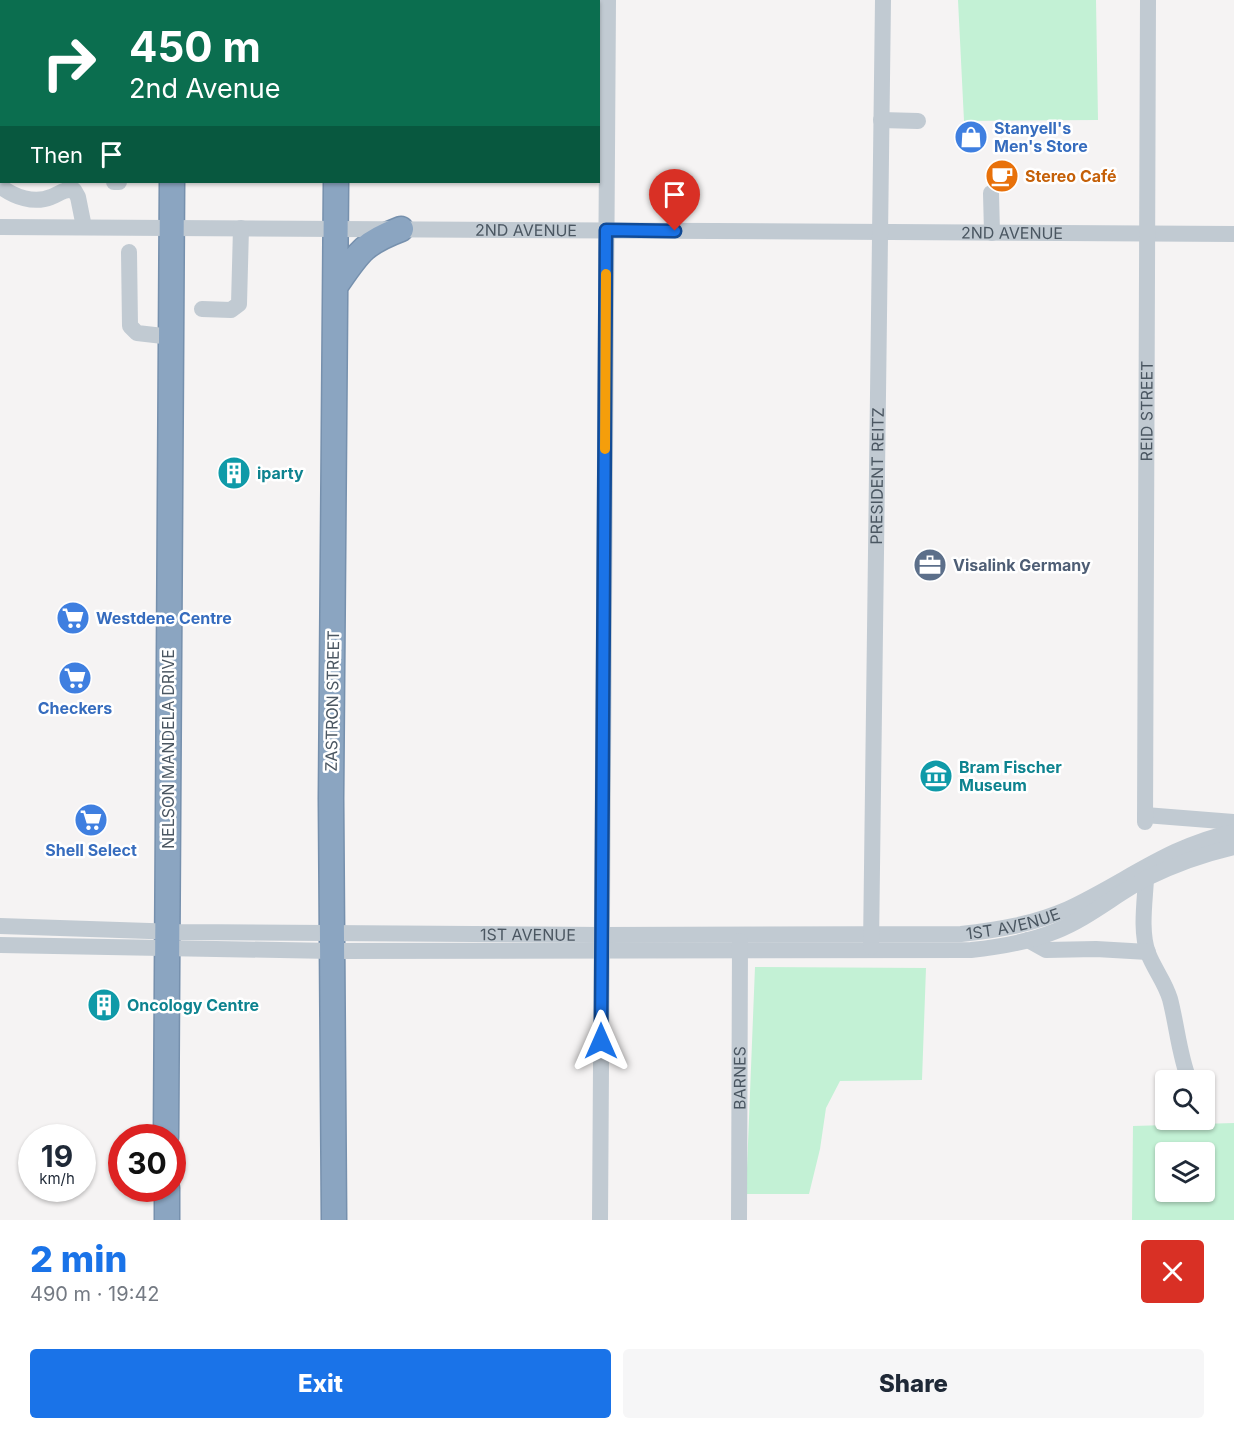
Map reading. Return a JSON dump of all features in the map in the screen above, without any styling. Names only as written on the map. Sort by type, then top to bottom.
[{"type":"highway","name":"NELSON MANDELA DRIVE","points":[[166,1124],[172,183]]},
{"type":"highway","name":"ZASTRON STREET","points":[[334,1220],[332,942],[336,183]]},
{"type":"highway","points":[[337,284],[361,250],[374,240],[401,229]]},
{"type":"highway","points":[[167,1202],[167,1220]]},
{"type":"street","points":[[600,1220],[608,0]]},
{"type":"street","name":"PRESIDENT REITZ","points":[[871,943],[883,0]]},
{"type":"street","name":"REID STREET","points":[[1148,0],[1145,818],[1234,822]]},
{"type":"street","points":[[881,120],[918,121]]},
{"type":"street","points":[[0,186],[25,199],[37,200],[68,189],[74,190],[78,197],[84,227]]},
{"type":"street","points":[[992,193],[992,233]]},
{"type":"street","name":"2ND AVENUE","points":[[0,227],[1234,234]]},
{"type":"street","points":[[202,309],[231,310],[239,304],[241,228]]},
{"type":"street","points":[[129,252],[130,326],[132,331],[172,337]]},
{"type":"street","points":[[1147,871],[1185,846],[1234,832]]},
{"type":"street","points":[[1147,871],[1234,847]]},
{"type":"street","points":[[1147,871],[1145,925],[1148,952],[1163,979],[1170,1000],[1186,1070]]},
{"type":"street","name":"1ST AVENUE","points":[[871,943],[1016,926],[1066,909],[1147,871]]},
{"type":"street","name":"1ST AVENUE","points":[[0,945],[167,940],[602,944],[740,942],[871,943],[970,950],[1024,941],[1057,931],[1089,915],[1147,871]]},
{"type":"street","name":"1ST AVENUE","points":[[0,926],[167,940]]},
{"type":"street","points":[[1016,926],[1024,941],[1046,950],[1096,949],[1148,952]]},
{"type":"street","name":"BARNES","points":[[739,1220],[740,942]]},
{"type":"green space","points":[[958,0],[1096,0],[1098,120],[964,121]]},
{"type":"green space","points":[[755,967],[926,968],[922,1080],[840,1081],[826,1108],[820,1149],[809,1194],[746,1194]]},
{"type":"green space","points":[[1234,1123],[1234,1220],[1132,1220],[1133,1126],[1155,1125],[1155,1130],[1215,1130],[1215,1124]]},
{"type":"slow traffic","points":[[605,449],[606,274]]},
{"type":"place","name":"Stanyell's Men's Store","points":[[971,137]]},
{"type":"place","name":"Stereo Café","points":[[1002,176]]},
{"type":"place","name":"iparty","points":[[234,473]]},
{"type":"place","name":"Visalink Germany","points":[[930,565]]},
{"type":"place","name":"Westdene Centre","points":[[73,618]]},
{"type":"place","name":"Checkers","points":[[75,678]]},
{"type":"place","name":"Bram Fischer Museum","points":[[936,776]]},
{"type":"place","name":"Shell Select","points":[[91,820]]},
{"type":"place","name":"Oncology Centre","points":[[104,1005]]},
{"type":"route","points":[[601,1041],[606,230],[675,231]]}]
